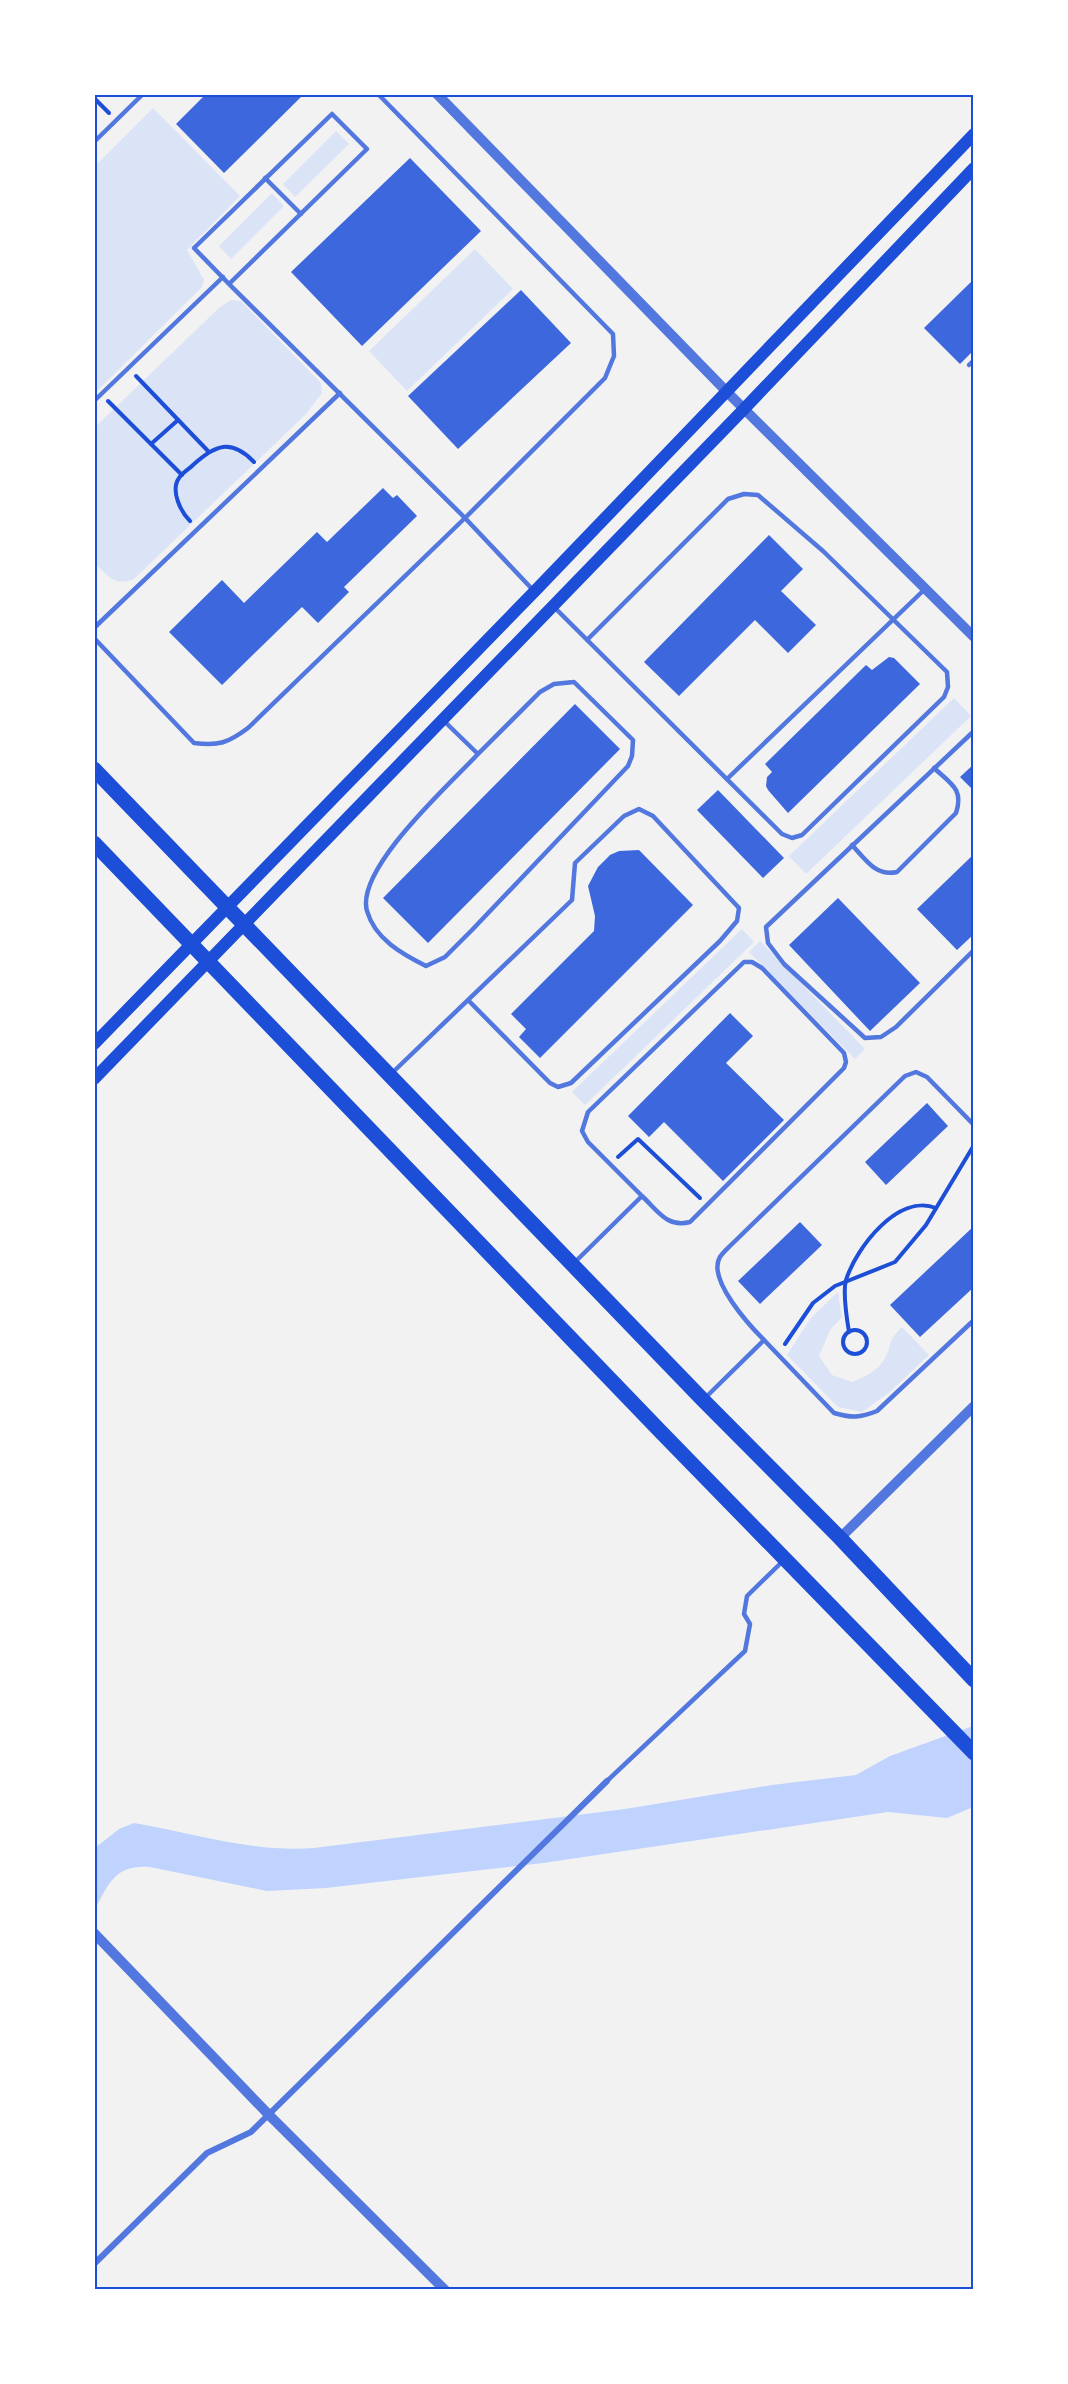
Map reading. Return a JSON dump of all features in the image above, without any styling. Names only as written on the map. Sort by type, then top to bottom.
[{"type":"main road","points":[[94,1044],[229,908],[974,134]]},
{"type":"main road","points":[[94,1079],[744,409],[974,168]]},
{"type":"main road","points":[[94,769],[703,1400],[840,1538],[974,1680]]},
{"type":"main road","points":[[94,843],[974,1754]]},
{"type":"street","points":[[437,94],[727,392],[974,637]]},
{"type":"street","points":[[840,1538],[974,1406]]},
{"type":"street","points":[[94,2264],[207,2153],[251,2132],[607,1781]]},
{"type":"street","points":[[94,1933],[268,2115],[445,2289]]},
{"type":"lane","points":[[94,142],[143,94]]},
{"type":"lane","points":[[94,638],[194,743],[213,745],[232,741],[465,518],[605,378],[614,356],[613,334],[378,94]]},
{"type":"lane","points":[[229,284],[368,149],[332,114],[194,248],[229,284],[465,518],[534,592]]},
{"type":"lane","points":[[266,178],[301,214]]},
{"type":"lane","points":[[94,401],[223,277]]},
{"type":"lane","points":[[969,365],[974,360]]},
{"type":"lane","points":[[94,628],[340,393]]},
{"type":"lane","points":[[553,606],[586,639],[727,779],[782,834],[792,838],[802,835],[944,697],[948,687],[947,672],[823,551],[758,495],[744,494],[728,499],[586,639]]},
{"type":"lane","points":[[727,779],[925,589]]},
{"type":"lane","points":[[574,682],[633,740],[632,756],[628,766],[445,957],[426,966],[403,954],[374,927],[366,909],[367,889],[380,863],[398,839],[478,754],[540,692],[555,684],[574,682]]},
{"type":"lane","points":[[443,720],[478,754]]},
{"type":"lane","points":[[974,731],[766,927],[768,943],[784,964],[865,1038],[881,1037],[896,1027],[974,950]]},
{"type":"lane","points":[[852,846],[877,870],[886,875],[897,872],[956,813],[960,800],[958,791],[934,768]]},
{"type":"lane","points":[[390,1075],[468,1000],[572,900],[575,863],[624,816],[639,809],[653,816],[739,908],[737,921],[720,941],[571,1083],[558,1087],[550,1083],[468,1000]]},
{"type":"lane","points":[[744,962],[752,962],[762,968],[843,1053],[846,1062],[844,1068],[690,1222],[677,1225],[670,1222],[642,1196],[588,1142],[582,1131],[588,1112],[744,962]]},
{"type":"lane","points":[[974,1125],[927,1077],[916,1072],[905,1076],[731,1245],[719,1259],[717,1271],[720,1282],[748,1324],[834,1413],[850,1418],[862,1418],[877,1411],[974,1320]]},
{"type":"lane","points":[[573,1264],[642,1196]]},
{"type":"lane","points":[[703,1400],[764,1340]]},
{"type":"lane","points":[[607,1781],[745,1651],[750,1624],[744,1614],[747,1596],[784,1559]]},
{"type":"path","points":[[94,98],[116,121]]},
{"type":"path","points":[[128,368],[208,451]]},
{"type":"path","points":[[101,394],[182,475]]},
{"type":"path","points":[[151,444],[178,420]]},
{"type":"path","points":[[198,529],[187,517],[175,491],[178,478],[208,451],[218,446],[243,452],[260,469]]},
{"type":"path","points":[[611,1165],[638,1139],[707,1205]]},
{"type":"path","points":[[778,1355],[813,1303],[835,1286],[895,1262],[926,1225],[974,1145]]},
{"type":"path","points":[[849,1332],[860,1331],[865,1336],[866,1347],[861,1352],[853,1354],[846,1350],[843,1338],[849,1332],[845,1282],[860,1251],[883,1223],[910,1207],[928,1205],[936,1208]]},
{"type":"shaded area","points":[[153,108],[240,196],[187,250],[204,280],[202,287],[95,393],[95,166]]},
{"type":"shaded area","points":[[336,131],[349,144],[295,197],[283,184]]},
{"type":"shaded area","points":[[272,193],[284,206],[231,259],[219,246]]},
{"type":"shaded area","points":[[475,249],[513,289],[407,391],[369,351]]},
{"type":"shaded area","points":[[231,300],[241,301],[321,383],[322,393],[306,414],[134,579],[116,581],[95,563],[95,427],[220,307]]},
{"type":"shaded area","points":[[954,698],[971,716],[806,874],[789,856]]},
{"type":"shaded area","points":[[742,929],[754,942],[585,1105],[572,1092]]},
{"type":"shaded area","points":[[760,941],[865,1049],[855,1059],[749,952]]},
{"type":"shaded area","points":[[838,1292],[842,1317],[830,1330],[819,1356],[832,1375],[852,1382],[874,1371],[884,1360],[891,1341],[902,1327],[929,1355],[890,1392],[862,1412],[838,1407],[787,1355],[810,1319]]},
{"type":"water","points":[[973,1726],[973,1807],[947,1818],[888,1812],[543,1863],[326,1888],[267,1891],[150,1867],[138,1867],[121,1872],[115,1877],[95,1909],[95,1848],[119,1829],[134,1823],[246,1845],[291,1849],[314,1848],[625,1809],[772,1785],[856,1775],[890,1756]]},
{"type":"building","points":[[206,94],[304,94],[224,173],[176,124]]},
{"type":"building","points":[[410,158],[481,231],[362,346],[291,272]]},
{"type":"building","points":[[974,279],[974,350],[960,364],[924,328]]},
{"type":"building","points":[[521,290],[571,343],[458,449],[408,396]]},
{"type":"building","points":[[383,488],[393,498],[397,495],[417,516],[344,587],[349,592],[318,623],[302,607],[222,685],[169,632],[222,580],[244,603],[317,532],[327,542]]},
{"type":"building","points":[[769,535],[803,569],[781,591],[816,625],[788,653],[755,620],[679,696],[644,662]]},
{"type":"building","points":[[889,657],[894,658],[920,684],[788,813],[766,786],[767,777],[772,772],[765,764],[866,665],[872,670]]},
{"type":"building","points":[[575,704],[620,749],[428,943],[383,898]]},
{"type":"building","points":[[974,764],[974,791],[960,777]]},
{"type":"building","points":[[718,790],[784,858],[763,878],[697,810]]},
{"type":"building","points":[[639,850],[693,905],[540,1058],[519,1037],[526,1029],[511,1014],[594,931],[595,916],[588,886],[598,867],[610,855],[619,851]]},
{"type":"building","points":[[974,854],[974,934],[957,950],[917,909]]},
{"type":"building","points":[[838,898],[920,983],[870,1031],[789,945]]},
{"type":"building","points":[[730,1013],[753,1036],[726,1063],[784,1120],[723,1181],[664,1122],[649,1137],[628,1116]]},
{"type":"building","points":[[927,1103],[948,1126],[886,1185],[865,1162]]},
{"type":"building","points":[[800,1222],[822,1245],[760,1304],[738,1281]]},
{"type":"building","points":[[974,1226],[974,1287],[920,1337],[890,1305]]}]
